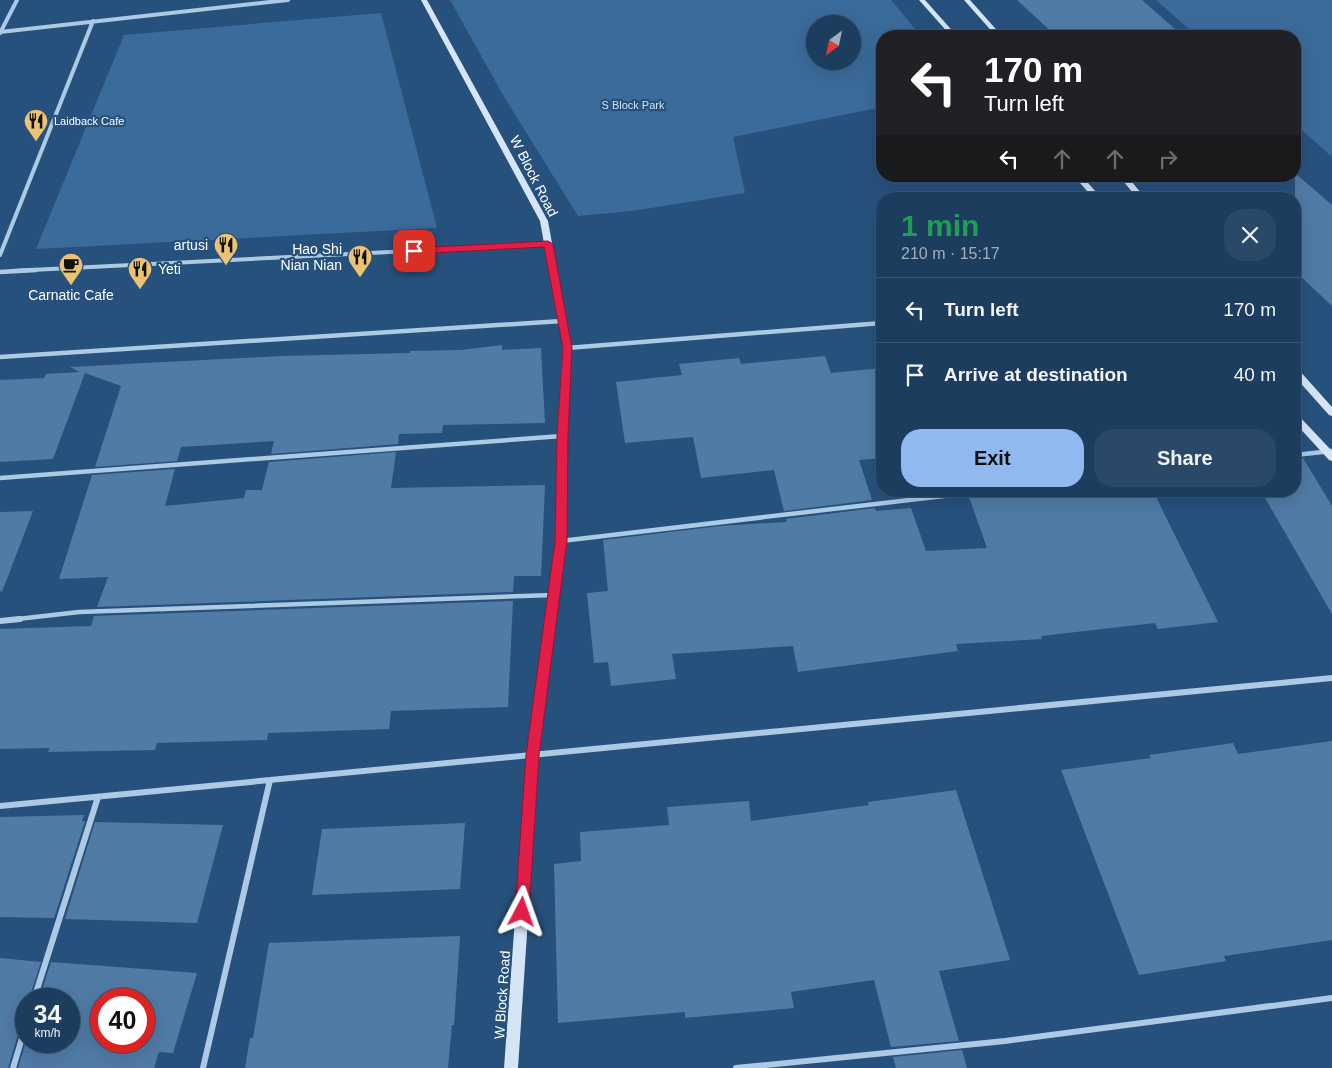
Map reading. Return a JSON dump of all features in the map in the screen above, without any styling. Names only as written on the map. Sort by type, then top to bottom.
[{"type":"street","points":[[0,32],[17,0]]},
{"type":"street","points":[[0,32],[288,0]]},
{"type":"street","name":"W Block Road","points":[[424,0],[544,221],[568,348],[562,436],[561,541],[533,755],[511,1068]]},
{"type":"street","points":[[922,0],[949,30]]},
{"type":"street","points":[[967,0],[994,30]]},
{"type":"street","points":[[0,254],[93,21]]},
{"type":"street","points":[[1083,182],[1092,192]]},
{"type":"street","points":[[1128,182],[1136,192]]},
{"type":"street","points":[[0,272],[548,244]]},
{"type":"street","points":[[0,357],[562,320]]},
{"type":"street","points":[[568,348],[876,323]]},
{"type":"street","points":[[1301,379],[1332,413]]},
{"type":"street","points":[[1301,423],[1330,453]]},
{"type":"street","points":[[0,478],[562,436]]},
{"type":"street","points":[[1301,455],[1330,453]]},
{"type":"street","points":[[561,541],[935,497]]},
{"type":"street","points":[[0,621],[79,612],[553,595]]},
{"type":"street","points":[[0,806],[1332,678]]},
{"type":"street","points":[[203,1068],[270,780]]},
{"type":"street","points":[[37,988],[98,797]]},
{"type":"street","points":[[736,1068],[1005,1041],[1332,998]]},
{"type":"street","points":[[13,1068],[18,1053]]},
{"type":"green space","name":"S Block Park","points":[[450,0],[891,0],[916,30],[876,30],[876,108],[733,137],[745,193],[632,211],[578,216],[503,95]]},
{"type":"green space","points":[[1156,0],[1332,0],[1332,157],[1301,129],[1301,30],[1190,30]]},
{"type":"green space","points":[[381,13],[437,228],[36,249],[124,35]]},
{"type":"building","points":[[1017,0],[1142,0],[1176,30],[1050,30]]},
{"type":"building","points":[[1301,178],[1332,205],[1332,306],[1301,277],[1301,192],[1295,192],[1295,182],[1301,182]]},
{"type":"building","points":[[502,345],[502,350],[541,348],[545,423],[443,425],[442,433],[399,434],[398,444],[271,454],[274,441],[181,447],[177,461],[95,467],[121,386],[85,373],[53,459],[0,462],[0,380],[44,378],[46,374],[80,372],[70,367],[281,356],[410,353],[410,351],[461,350]]},
{"type":"building","points":[[825,356],[831,373],[876,369],[876,459],[859,460],[872,500],[784,511],[774,470],[701,478],[693,437],[625,443],[616,382],[682,375],[679,364],[739,358],[741,364]]},
{"type":"building","points":[[396,452],[391,488],[545,485],[541,576],[514,576],[513,592],[97,607],[108,577],[59,579],[92,475],[175,469],[165,506],[244,498],[246,490],[262,490],[269,462]]},
{"type":"building","points":[[1301,458],[1303,458],[1332,506],[1332,614],[1264,497],[1301,497]]},
{"type":"building","points":[[969,497],[1156,497],[1218,622],[1158,629],[1155,623],[1041,636],[1042,639],[956,644],[958,651],[798,672],[793,646],[672,654],[676,679],[611,686],[608,662],[594,663],[587,593],[608,591],[603,540],[720,526],[787,522],[786,519],[875,508],[876,511],[911,508],[926,551],[987,548]]},
{"type":"building","points":[[33,511],[2,592],[0,591],[0,512]]},
{"type":"building","points":[[513,601],[508,707],[391,711],[389,729],[268,733],[267,740],[157,743],[155,750],[48,752],[50,748],[0,749],[0,629],[91,626],[94,616]]},
{"type":"building","points":[[1332,741],[1332,940],[1224,956],[1226,961],[1139,975],[1061,770],[1151,758],[1149,755],[1233,743],[1238,754]]},
{"type":"building","points":[[956,790],[1010,960],[939,971],[959,1041],[891,1047],[874,980],[791,992],[794,1008],[685,1018],[685,1012],[558,1023],[554,864],[581,861],[580,832],[669,825],[667,807],[749,801],[751,821],[869,805],[868,802]]},
{"type":"building","points":[[84,815],[82,821],[85,821],[54,918],[0,917],[0,817]]},
{"type":"building","points":[[95,822],[223,825],[197,923],[65,919]]},
{"type":"building","points":[[465,823],[460,889],[312,895],[322,829]]},
{"type":"building","points":[[460,936],[454,1025],[452,1025],[448,1068],[245,1068],[250,1038],[253,1038],[269,943]]},
{"type":"building","points":[[0,958],[41,962],[33,988],[15,988],[15,1044],[8,1068],[0,1068]]},
{"type":"building","points":[[51,962],[197,973],[173,1053],[159,1052],[154,1068],[18,1068],[22,1053],[80,1053],[80,988],[43,988]]},
{"type":"building","points":[[962,1050],[967,1068],[896,1068],[893,1057]]},
{"type":"place","name":"Laidback Cafe","points":[[36,142]]},
{"type":"place","name":"artusi","points":[[226,266]]},
{"type":"place","name":"Hao Shi Nian Nian","points":[[360,278]]},
{"type":"place","name":"Carnatic Cafe","points":[[71,286]]},
{"type":"place","name":"Yeti","points":[[140,290]]},
{"type":"route","points":[[414,251],[548,244],[568,348],[562,436],[561,541],[533,755],[522,912]]}]
